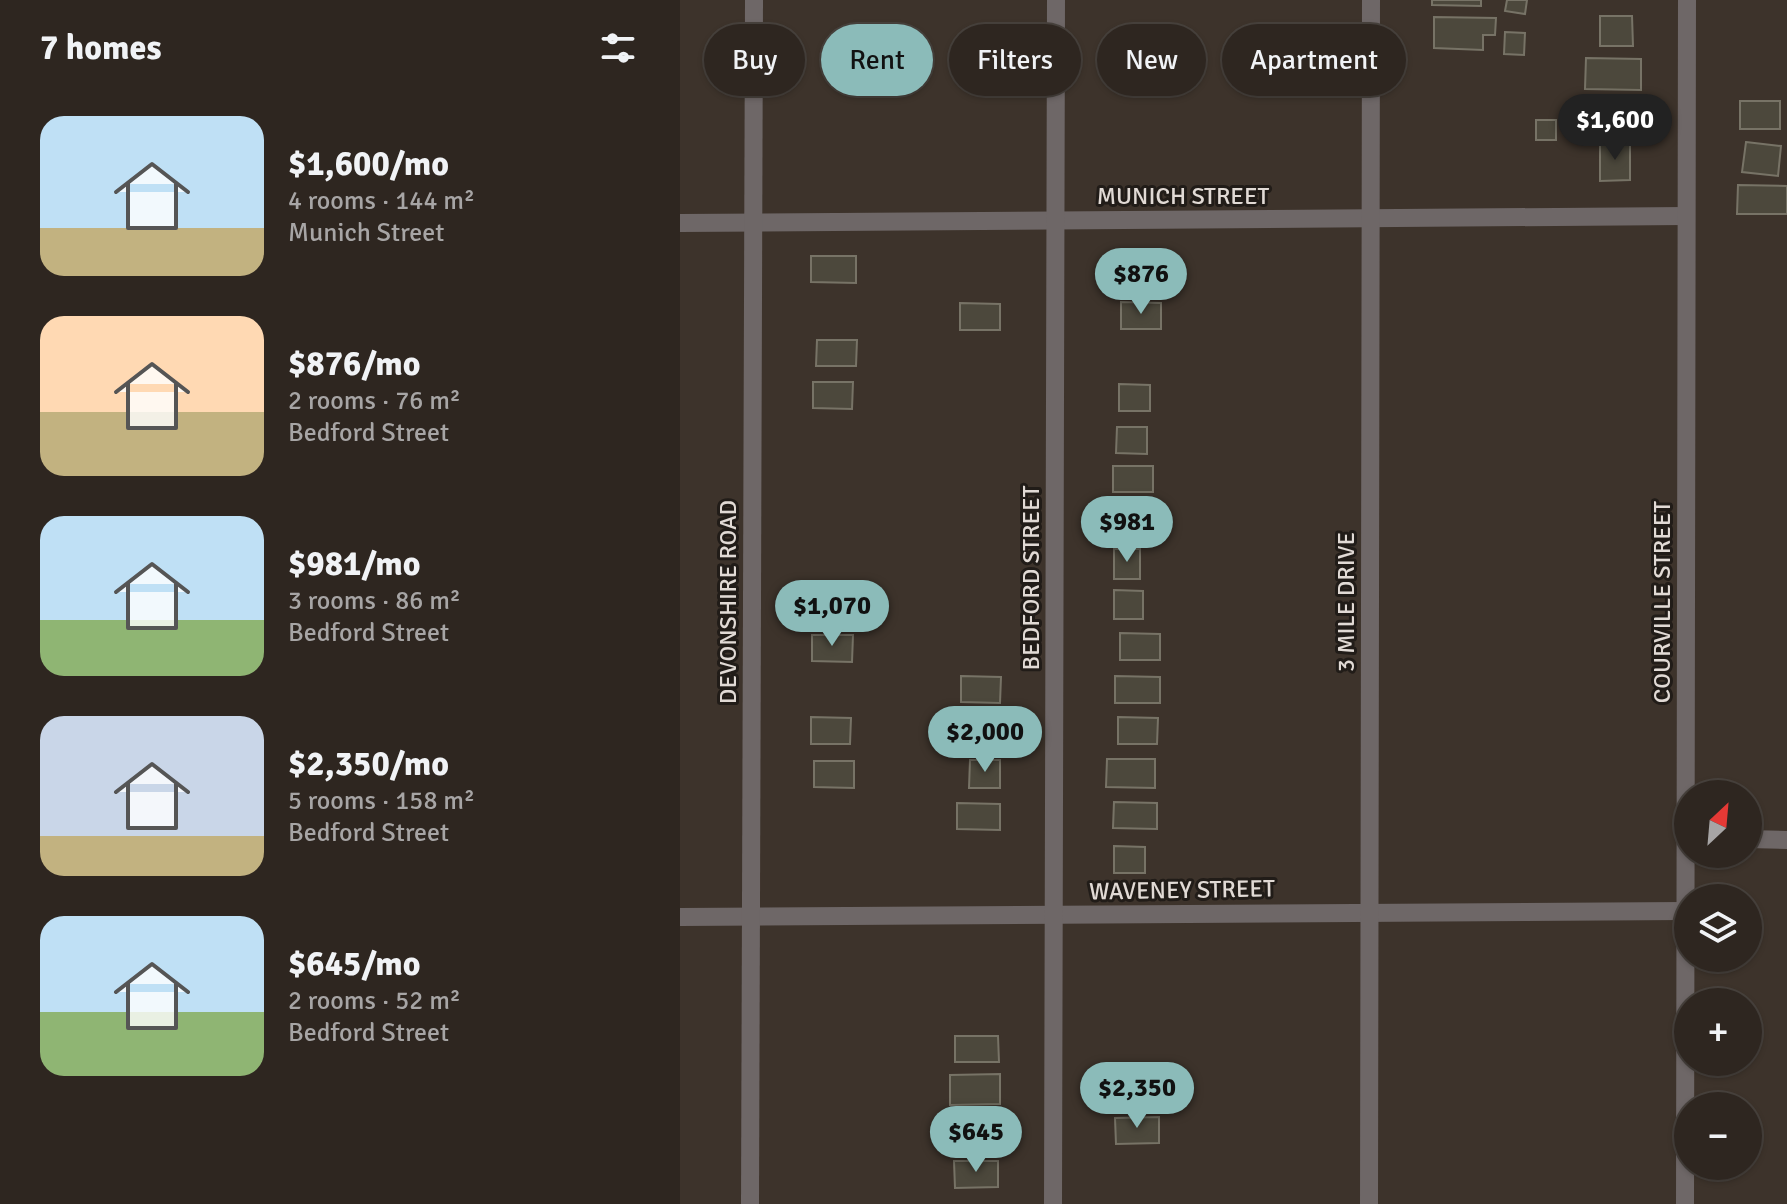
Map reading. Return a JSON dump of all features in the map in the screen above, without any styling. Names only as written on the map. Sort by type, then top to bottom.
[{"type":"street","name":"DEVONSHIRE ROAD","points":[[750,1204],[754,0]]},
{"type":"street","name":"BEDFORD STREET","points":[[1053,1204],[1056,0]]},
{"type":"street","name":"3 MILE DRIVE","points":[[1369,1204],[1371,0]]},
{"type":"street","name":"COURVILLE STREET","points":[[1687,0],[1687,780]]},
{"type":"street","name":"MUNICH STREET","points":[[680,223],[1686,216]]},
{"type":"street","points":[[1762,839],[1787,840]]},
{"type":"street","name":"WAVENEY STREET","points":[[680,917],[1674,911]]},
{"type":"street","name":"COURVILLE STREET","points":[[1685,972],[1685,1204]]},
{"type":"building","points":[[1432,0],[1481,0],[1481,6],[1432,5]]},
{"type":"building","points":[[1507,0],[1527,0],[1525,14],[1505,11]]},
{"type":"building","points":[[1600,16],[1632,16],[1633,46],[1600,46]]},
{"type":"building","points":[[1434,17],[1496,18],[1495,35],[1483,35],[1483,50],[1434,48]]},
{"type":"building","points":[[1505,32],[1525,33],[1524,55],[1504,54]]},
{"type":"building","points":[[1586,58],[1641,59],[1641,90],[1585,89]]},
{"type":"building","points":[[1600,98],[1624,103],[1619,128],[1596,123]]},
{"type":"building","points":[[1740,101],[1780,101],[1780,129],[1740,129]]},
{"type":"building","points":[[1536,120],[1556,120],[1556,140],[1536,140]]},
{"type":"building","points":[[1746,142],[1781,146],[1778,176],[1742,172]]},
{"type":"building","points":[[1630,144],[1630,180],[1600,181],[1600,145]]},
{"type":"building","points":[[1738,185],[1787,186],[1787,214],[1737,214]]},
{"type":"building","points":[[811,256],[856,256],[856,283],[811,282]]},
{"type":"building","points":[[1121,302],[1161,303],[1161,329],[1121,329]]},
{"type":"building","points":[[960,303],[1000,304],[1000,330],[960,330]]},
{"type":"building","points":[[817,340],[857,340],[856,366],[816,366]]},
{"type":"building","points":[[813,382],[853,382],[852,409],[813,408]]},
{"type":"building","points":[[1119,384],[1150,385],[1150,411],[1119,411]]},
{"type":"building","points":[[1117,427],[1147,427],[1147,454],[1116,453]]},
{"type":"building","points":[[1113,466],[1153,466],[1153,492],[1113,492]]},
{"type":"building","points":[[1122,509],[1161,510],[1161,536],[1121,536]]},
{"type":"building","points":[[1114,549],[1140,549],[1140,579],[1114,579]]},
{"type":"building","points":[[1114,590],[1143,591],[1143,619],[1114,619]]},
{"type":"building","points":[[816,594],[856,594],[855,620],[815,620]]},
{"type":"building","points":[[1120,633],[1160,634],[1160,660],[1120,660]]},
{"type":"building","points":[[812,635],[853,635],[852,662],[812,661]]},
{"type":"building","points":[[961,676],[1001,677],[1000,703],[961,702]]},
{"type":"building","points":[[1115,676],[1160,677],[1160,703],[1115,703]]},
{"type":"building","points":[[811,717],[851,718],[850,744],[811,744]]},
{"type":"building","points":[[1118,717],[1158,718],[1157,744],[1118,744]]},
{"type":"building","points":[[972,719],[1002,719],[1002,746],[972,745]]},
{"type":"building","points":[[1107,759],[1155,759],[1155,788],[1106,787]]},
{"type":"building","points":[[970,760],[1000,760],[1000,788],[969,788]]},
{"type":"building","points":[[814,761],[854,761],[854,788],[814,787]]},
{"type":"building","points":[[1114,802],[1157,803],[1157,829],[1113,828]]},
{"type":"building","points":[[957,803],[1000,804],[1000,830],[957,829]]},
{"type":"building","points":[[1114,846],[1145,847],[1145,873],[1114,873]]},
{"type":"building","points":[[955,1036],[998,1036],[999,1062],[955,1062]]},
{"type":"building","points":[[1000,1074],[1000,1104],[950,1105],[950,1075]]},
{"type":"building","points":[[1117,1075],[1161,1075],[1161,1101],[1118,1102]]},
{"type":"building","points":[[1159,1117],[1159,1143],[1116,1144],[1115,1118]]},
{"type":"building","points":[[955,1120],[996,1120],[997,1146],[955,1146]]},
{"type":"building","points":[[954,1161],[998,1161],[998,1187],[955,1188]]}]
